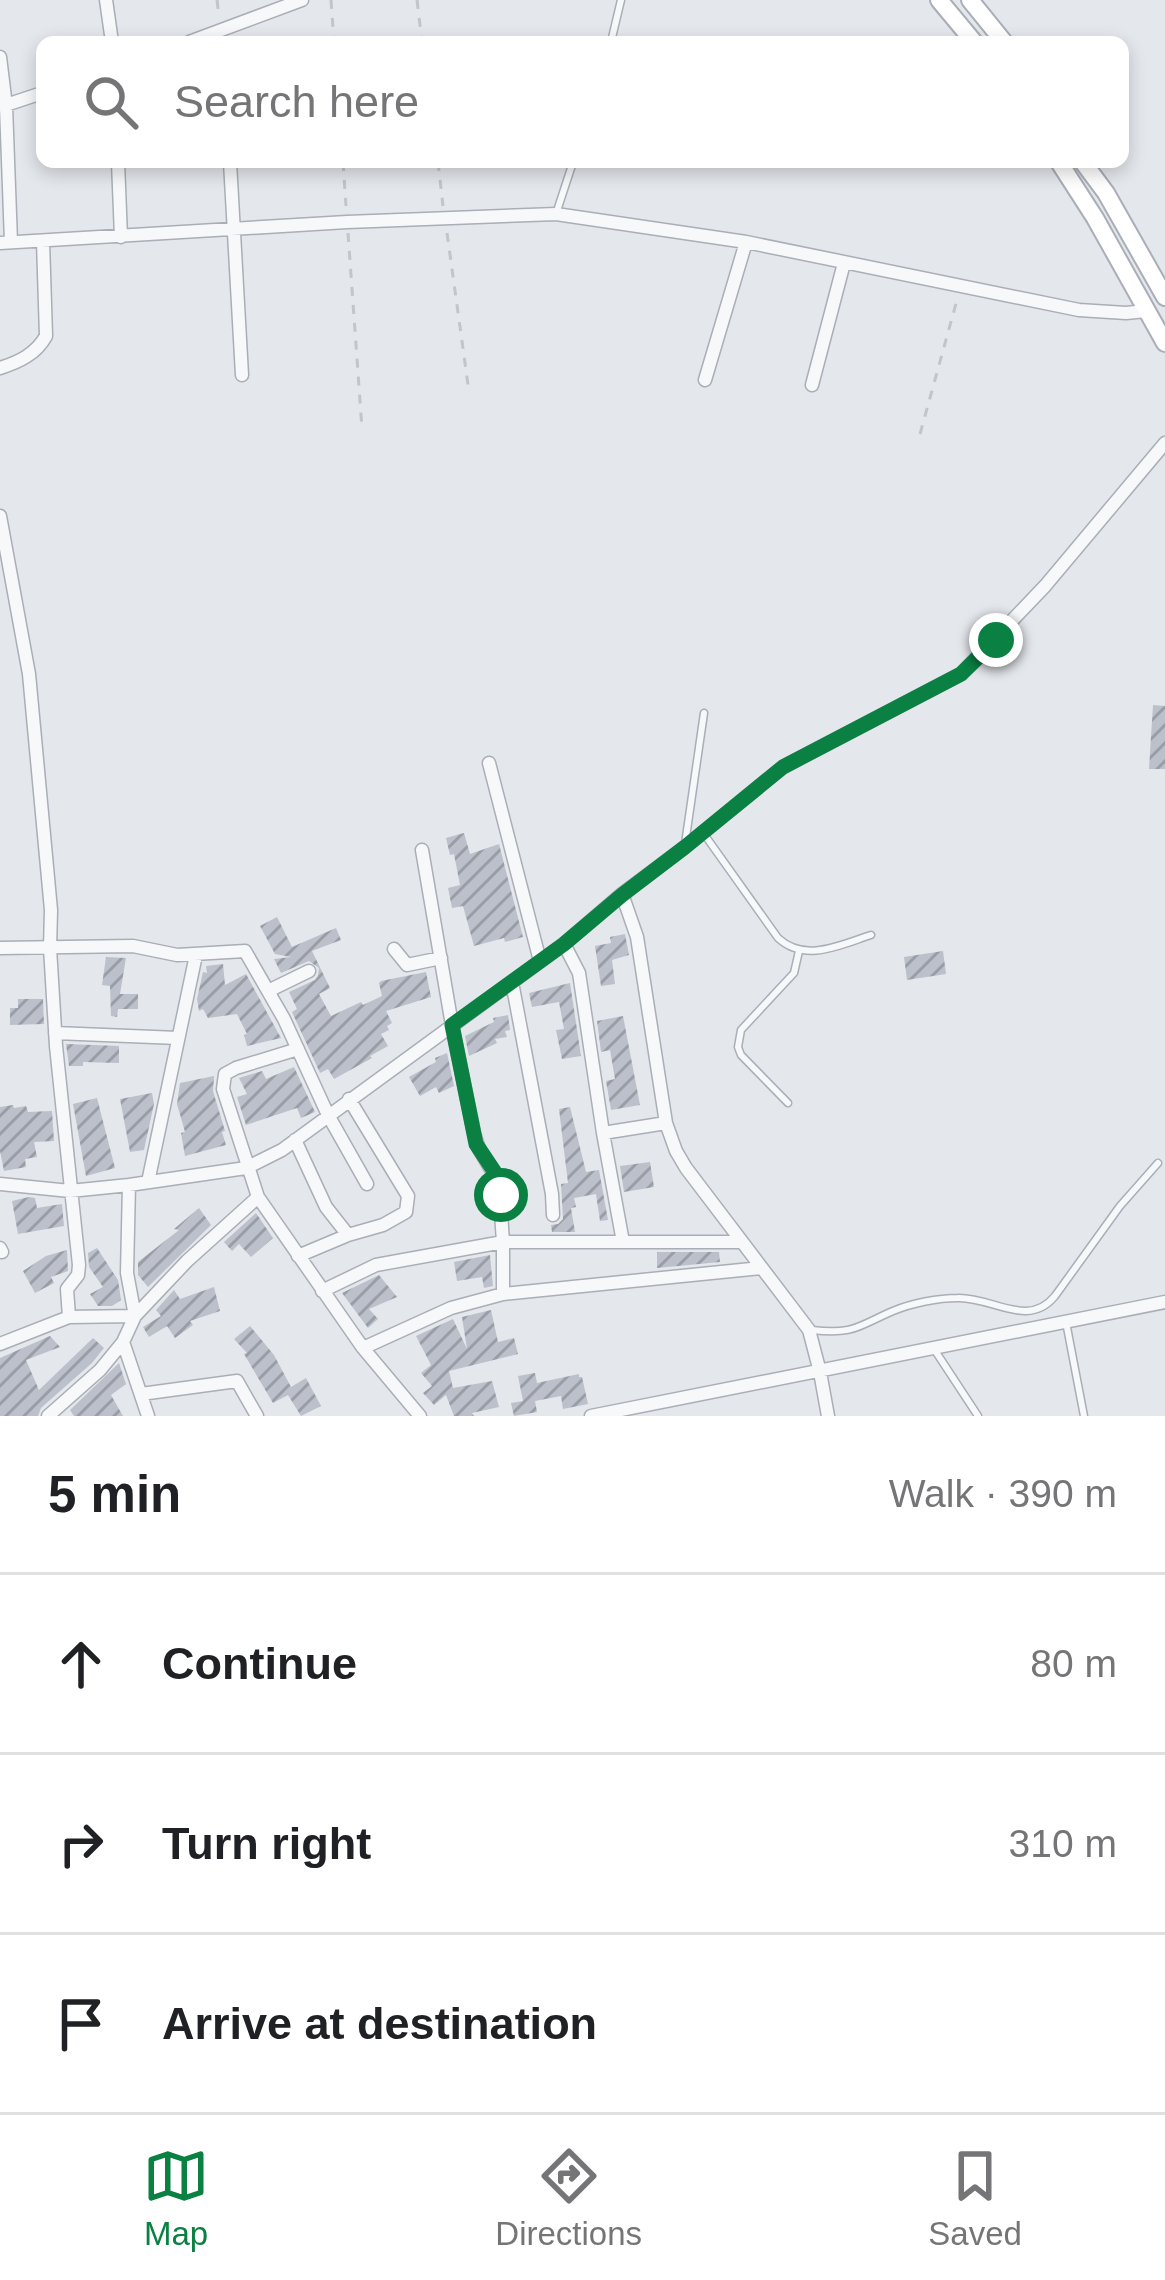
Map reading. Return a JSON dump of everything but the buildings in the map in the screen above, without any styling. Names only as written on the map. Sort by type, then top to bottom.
[{"type":"main road","points":[[939,0],[969,36]]},
{"type":"main road","points":[[970,0],[999,36]]},
{"type":"main road","points":[[1063,168],[1165,344]]},
{"type":"main road","points":[[1087,168],[1165,298]]},
{"type":"street","points":[[106,0],[111,36]]},
{"type":"street","points":[[221,36],[302,0]]},
{"type":"street","points":[[0,57],[6,242],[556,214],[746,242],[1079,310],[1146,311]]},
{"type":"street","points":[[3,107],[36,95]]},
{"type":"street","points":[[118,168],[121,237]]},
{"type":"street","points":[[230,168],[242,375]]},
{"type":"street","points":[[0,368],[19,362],[46,336],[43,241]]},
{"type":"street","points":[[705,380],[746,242]]},
{"type":"street","points":[[812,385],[844,263]]},
{"type":"street","points":[[0,1184],[70,1191],[246,1168],[268,1159],[564,944],[783,767],[961,674],[1045,586],[1165,443]]},
{"type":"street","points":[[0,516],[29,674],[51,910],[55,1033],[79,1265],[67,1289],[69,1317]]},
{"type":"street","points":[[489,763],[540,962]]},
{"type":"street","points":[[422,850],[476,1144],[499,1183],[502,1294]]},
{"type":"street","points":[[622,895],[637,937],[666,1124],[680,1159],[809,1330],[828,1416]]},
{"type":"street","points":[[564,944],[579,973],[623,1242]]},
{"type":"street","points":[[0,948],[133,946],[177,955],[245,950],[367,1184]]},
{"type":"street","points":[[394,949],[407,965],[441,958]]},
{"type":"street","points":[[148,1182],[196,955]]},
{"type":"street","points":[[268,991],[308,971]]},
{"type":"street","points":[[512,982],[553,1215]]},
{"type":"street","points":[[55,1033],[178,1038]]},
{"type":"street","points":[[298,1049],[225,1074],[223,1088],[246,1168],[258,1197],[322,1292],[420,1416]]},
{"type":"street","points":[[298,1256],[383,1225],[406,1212],[410,1202],[349,1099]]},
{"type":"street","points":[[603,1133],[666,1124]]},
{"type":"street","points":[[295,1140],[326,1207],[348,1235]]},
{"type":"street","points":[[129,1185],[127,1273],[135,1316]]},
{"type":"street","points":[[48,1416],[100,1370],[123,1342],[135,1316],[258,1197]]},
{"type":"street","points":[[322,1292],[376,1265],[503,1242],[741,1242]]},
{"type":"street","points":[[363,1348],[452,1308],[502,1294],[761,1268]]},
{"type":"street","points":[[591,1416],[1165,1303]]},
{"type":"street","points":[[0,1344],[69,1317],[135,1316]]},
{"type":"street","points":[[123,1342],[148,1416]]},
{"type":"street","points":[[141,1394],[237,1381],[257,1416]]},
{"type":"lane","points":[[612,36],[621,0]]},
{"type":"lane","points":[[556,214],[570,168]]},
{"type":"lane","points":[[685,847],[704,713]]},
{"type":"lane","points":[[702,831],[787,946],[813,952],[872,935]]},
{"type":"lane","points":[[788,1103],[741,1055],[738,1040],[741,1030],[794,973],[800,951]]},
{"type":"lane","points":[[809,1330],[853,1330],[892,1311],[941,1299],[986,1300],[1023,1313],[1043,1308],[1158,1162]]},
{"type":"lane","points":[[1066,1322],[1084,1416]]},
{"type":"lane","points":[[933,1348],[978,1416]]},
{"type":"path","points":[[332,0],[334,36]]},
{"type":"path","points":[[417,0],[421,36]]},
{"type":"path","points":[[343,168],[362,429]]},
{"type":"path","points":[[439,168],[469,392]]},
{"type":"path","points":[[920,434],[961,287]]},
{"type":"route","points":[[501,1195],[496,1174],[476,1144],[452,1025],[564,944],[783,767],[961,674],[996,640]]}]
